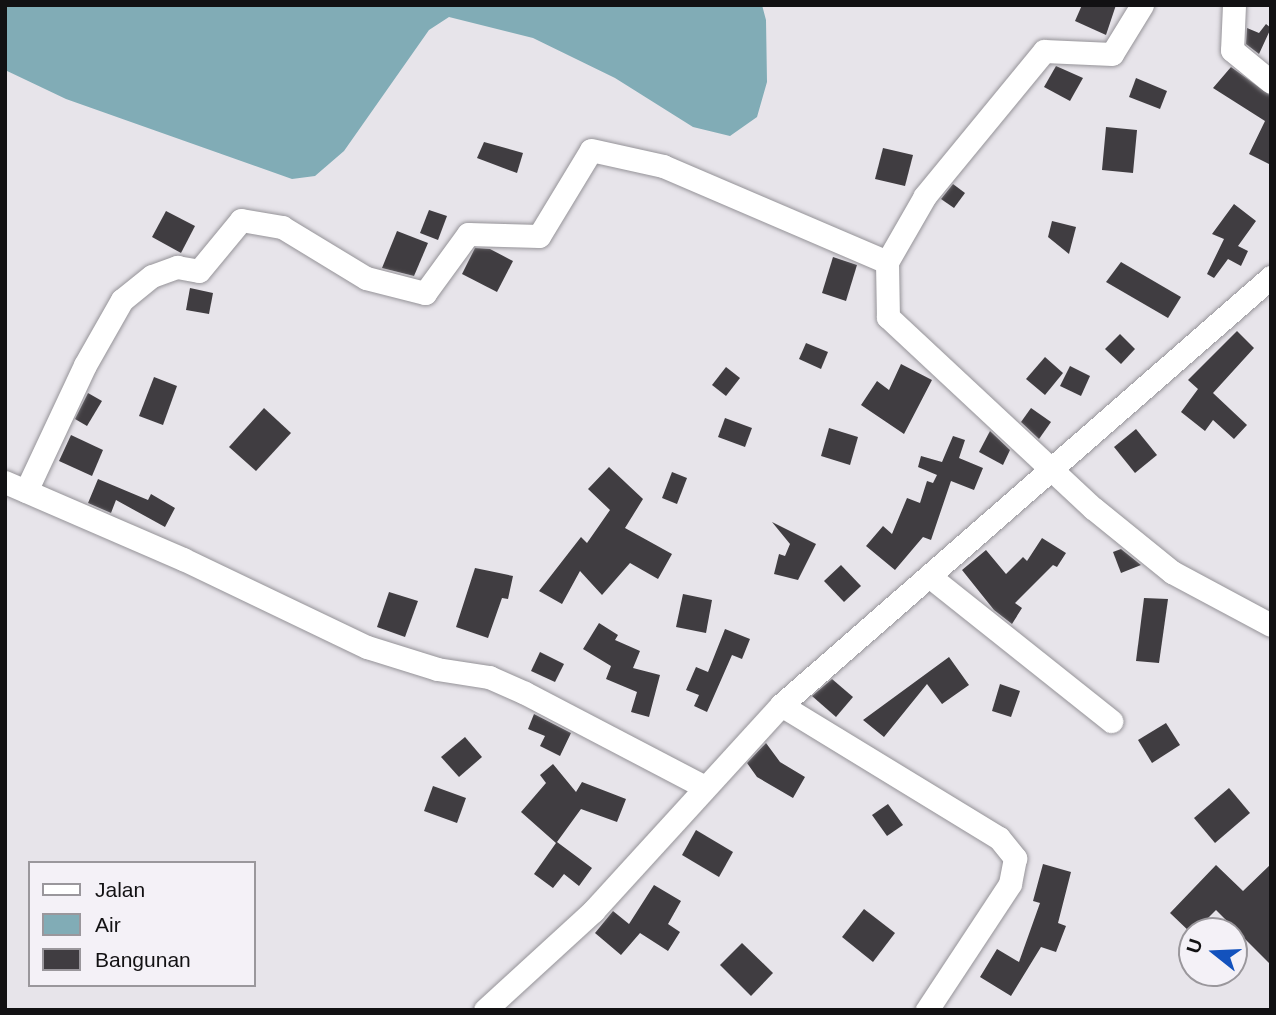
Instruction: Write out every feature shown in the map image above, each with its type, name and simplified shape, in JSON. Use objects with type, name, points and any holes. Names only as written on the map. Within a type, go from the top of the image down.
[{"type":"street","points":[[1142,5],[1112,54],[1044,51],[925,196],[887,262],[888,317],[1052,470],[1172,572],[1271,625]]},
{"type":"street","points":[[1234,5],[1232,50],[1271,82]]},
{"type":"street","points":[[703,786],[501,682],[437,669],[368,647],[16,486],[122,300],[152,276],[177,267],[199,271],[241,219],[282,227],[366,278],[425,293],[468,234],[539,236],[591,150],[663,166],[887,262]]},
{"type":"street","points":[[485,1010],[593,911],[703,786],[781,705],[1271,277]]},
{"type":"street","points":[[929,576],[1111,721]]},
{"type":"street","points":[[781,705],[999,838],[1015,858],[1010,884],[927,1010]]},
{"type":"water","points":[[5,5],[762,5],[766,20],[767,82],[757,117],[730,136],[693,127],[615,78],[533,38],[449,17],[429,30],[344,151],[315,176],[292,179],[66,99],[5,70]]},
{"type":"building","points":[[1082,5],[1116,5],[1106,35],[1075,21]]},
{"type":"building","points":[[1266,24],[1271,28],[1259,54],[1246,44],[1247,28],[1259,33]]},
{"type":"building","points":[[1056,66],[1083,78],[1070,101],[1044,87]]},
{"type":"building","points":[[1231,67],[1271,96],[1271,165],[1249,154],[1265,121],[1213,88]]},
{"type":"building","points":[[1136,78],[1167,91],[1160,109],[1129,97]]},
{"type":"building","points":[[1106,127],[1137,130],[1133,173],[1102,170]]},
{"type":"building","points":[[484,142],[523,153],[517,173],[477,158]]},
{"type":"building","points":[[883,148],[913,155],[905,186],[875,179]]},
{"type":"building","points":[[953,184],[965,193],[954,208],[941,199]]},
{"type":"building","points":[[1234,204],[1256,221],[1238,246],[1248,251],[1241,266],[1228,259],[1214,278],[1207,274],[1224,239],[1212,234]]},
{"type":"building","points":[[429,210],[447,216],[438,240],[420,233]]},
{"type":"building","points":[[166,211],[195,226],[181,253],[152,237]]},
{"type":"building","points":[[1052,221],[1076,227],[1069,254],[1048,237]]},
{"type":"building","points":[[397,231],[428,243],[414,276],[382,268]]},
{"type":"building","points":[[475,248],[490,249],[513,261],[497,292],[462,274]]},
{"type":"building","points":[[833,257],[857,265],[846,301],[822,293]]},
{"type":"building","points":[[1121,262],[1181,297],[1168,318],[1106,282]]},
{"type":"building","points":[[190,288],[213,293],[209,314],[186,310]]},
{"type":"building","points":[[1237,331],[1254,348],[1213,393],[1247,425],[1234,439],[1213,420],[1205,431],[1181,412],[1198,389],[1188,380]]},
{"type":"building","points":[[1120,334],[1135,349],[1121,364],[1105,349]]},
{"type":"building","points":[[806,343],[828,352],[821,369],[799,359]]},
{"type":"building","points":[[1045,357],[1063,373],[1045,395],[1026,379]]},
{"type":"building","points":[[901,364],[932,380],[904,434],[861,405],[877,381],[889,390]]},
{"type":"building","points":[[1070,366],[1090,376],[1081,396],[1060,386]]},
{"type":"building","points":[[726,367],[740,378],[726,396],[712,385]]},
{"type":"building","points":[[154,377],[177,386],[163,425],[139,416]]},
{"type":"building","points":[[88,393],[102,401],[87,426],[75,419]]},
{"type":"building","points":[[264,408],[291,433],[256,471],[229,447]]},
{"type":"building","points":[[1031,408],[1051,422],[1039,439],[1021,422]]},
{"type":"building","points":[[725,418],[752,428],[745,447],[718,437]]},
{"type":"building","points":[[829,428],[858,437],[850,465],[821,456]]},
{"type":"building","points":[[1136,429],[1157,455],[1135,473],[1114,447]]},
{"type":"building","points":[[990,431],[1010,450],[1003,465],[979,452]]},
{"type":"building","points":[[71,435],[103,450],[92,476],[59,461]]},
{"type":"building","points":[[953,436],[965,440],[959,458],[983,468],[974,490],[951,481],[931,540],[923,537],[895,570],[866,546],[883,526],[892,534],[907,498],[920,503],[927,481],[933,483],[937,475],[918,467],[921,456],[942,462]]},
{"type":"building","points":[[609,467],[643,499],[625,528],[672,554],[658,579],[630,563],[602,595],[580,571],[562,604],[539,591],[581,537],[587,543],[610,510],[588,489]]},
{"type":"building","points":[[672,472],[687,478],[677,504],[662,498]]},
{"type":"building","points":[[98,479],[148,500],[151,494],[175,508],[165,527],[116,500],[111,513],[88,503]]},
{"type":"building","points":[[772,522],[816,544],[798,580],[774,574],[779,554],[785,556],[790,544]]},
{"type":"building","points":[[1042,538],[1066,553],[1057,567],[1053,565],[1015,603],[1022,608],[1012,624],[994,610],[962,570],[986,550],[1006,574],[1023,557],[1027,561]]},
{"type":"building","points":[[1121,549],[1141,565],[1121,573],[1113,552]]},
{"type":"building","points":[[841,565],[861,586],[844,602],[824,581]]},
{"type":"building","points":[[475,568],[513,576],[508,599],[502,598],[488,638],[456,627]]},
{"type":"building","points":[[389,592],[418,601],[405,637],[377,627]]},
{"type":"building","points":[[683,594],[712,600],[706,633],[676,627]]},
{"type":"building","points":[[1144,598],[1168,599],[1159,663],[1136,661]]},
{"type":"building","points":[[599,623],[618,635],[615,640],[640,651],[633,668],[660,675],[649,717],[631,712],[637,692],[606,679],[611,666],[583,649]]},
{"type":"building","points":[[725,629],[750,639],[742,659],[732,655],[707,712],[694,706],[699,695],[686,690],[696,667],[708,672]]},
{"type":"building","points":[[540,652],[564,664],[555,682],[531,671]]},
{"type":"building","points":[[949,657],[969,685],[942,704],[927,684],[884,737],[863,720]]},
{"type":"building","points":[[832,679],[853,697],[836,717],[812,696]]},
{"type":"building","points":[[1000,684],[1020,691],[1011,717],[992,711]]},
{"type":"building","points":[[534,714],[571,733],[560,756],[540,746],[545,736],[528,729]]},
{"type":"building","points":[[1166,723],[1180,745],[1152,763],[1138,740]]},
{"type":"building","points":[[465,737],[482,757],[459,777],[441,757]]},
{"type":"building","points":[[766,743],[780,762],[805,777],[793,798],[757,777],[747,763]]},
{"type":"building","points":[[553,764],[576,792],[582,782],[626,799],[617,822],[581,809],[557,842],[592,868],[579,886],[564,874],[553,888],[534,874],[556,843],[521,812],[546,783],[540,775]]},
{"type":"building","points":[[433,786],[466,798],[457,823],[424,811]]},
{"type":"building","points":[[1229,788],[1250,813],[1215,843],[1194,818]]},
{"type":"building","points":[[888,804],[903,825],[887,836],[872,815]]},
{"type":"building","points":[[696,830],[733,852],[719,877],[682,855]]},
{"type":"building","points":[[1043,864],[1071,872],[1058,923],[1066,926],[1056,952],[1041,947],[1011,996],[980,977],[997,949],[1019,962],[1040,903],[1033,901]]},
{"type":"building","points":[[1271,864],[1271,965],[1248,942],[1248,917],[1223,917],[1216,910],[1209,917],[1178,917],[1178,921],[1170,913],[1216,865],[1243,891]]},
{"type":"building","points":[[654,885],[681,901],[668,924],[680,932],[668,951],[640,933],[621,955],[595,933],[613,911],[629,924]]},
{"type":"building","points":[[864,909],[895,933],[873,962],[842,937]]},
{"type":"building","points":[[742,943],[773,973],[751,996],[720,965]]}]
